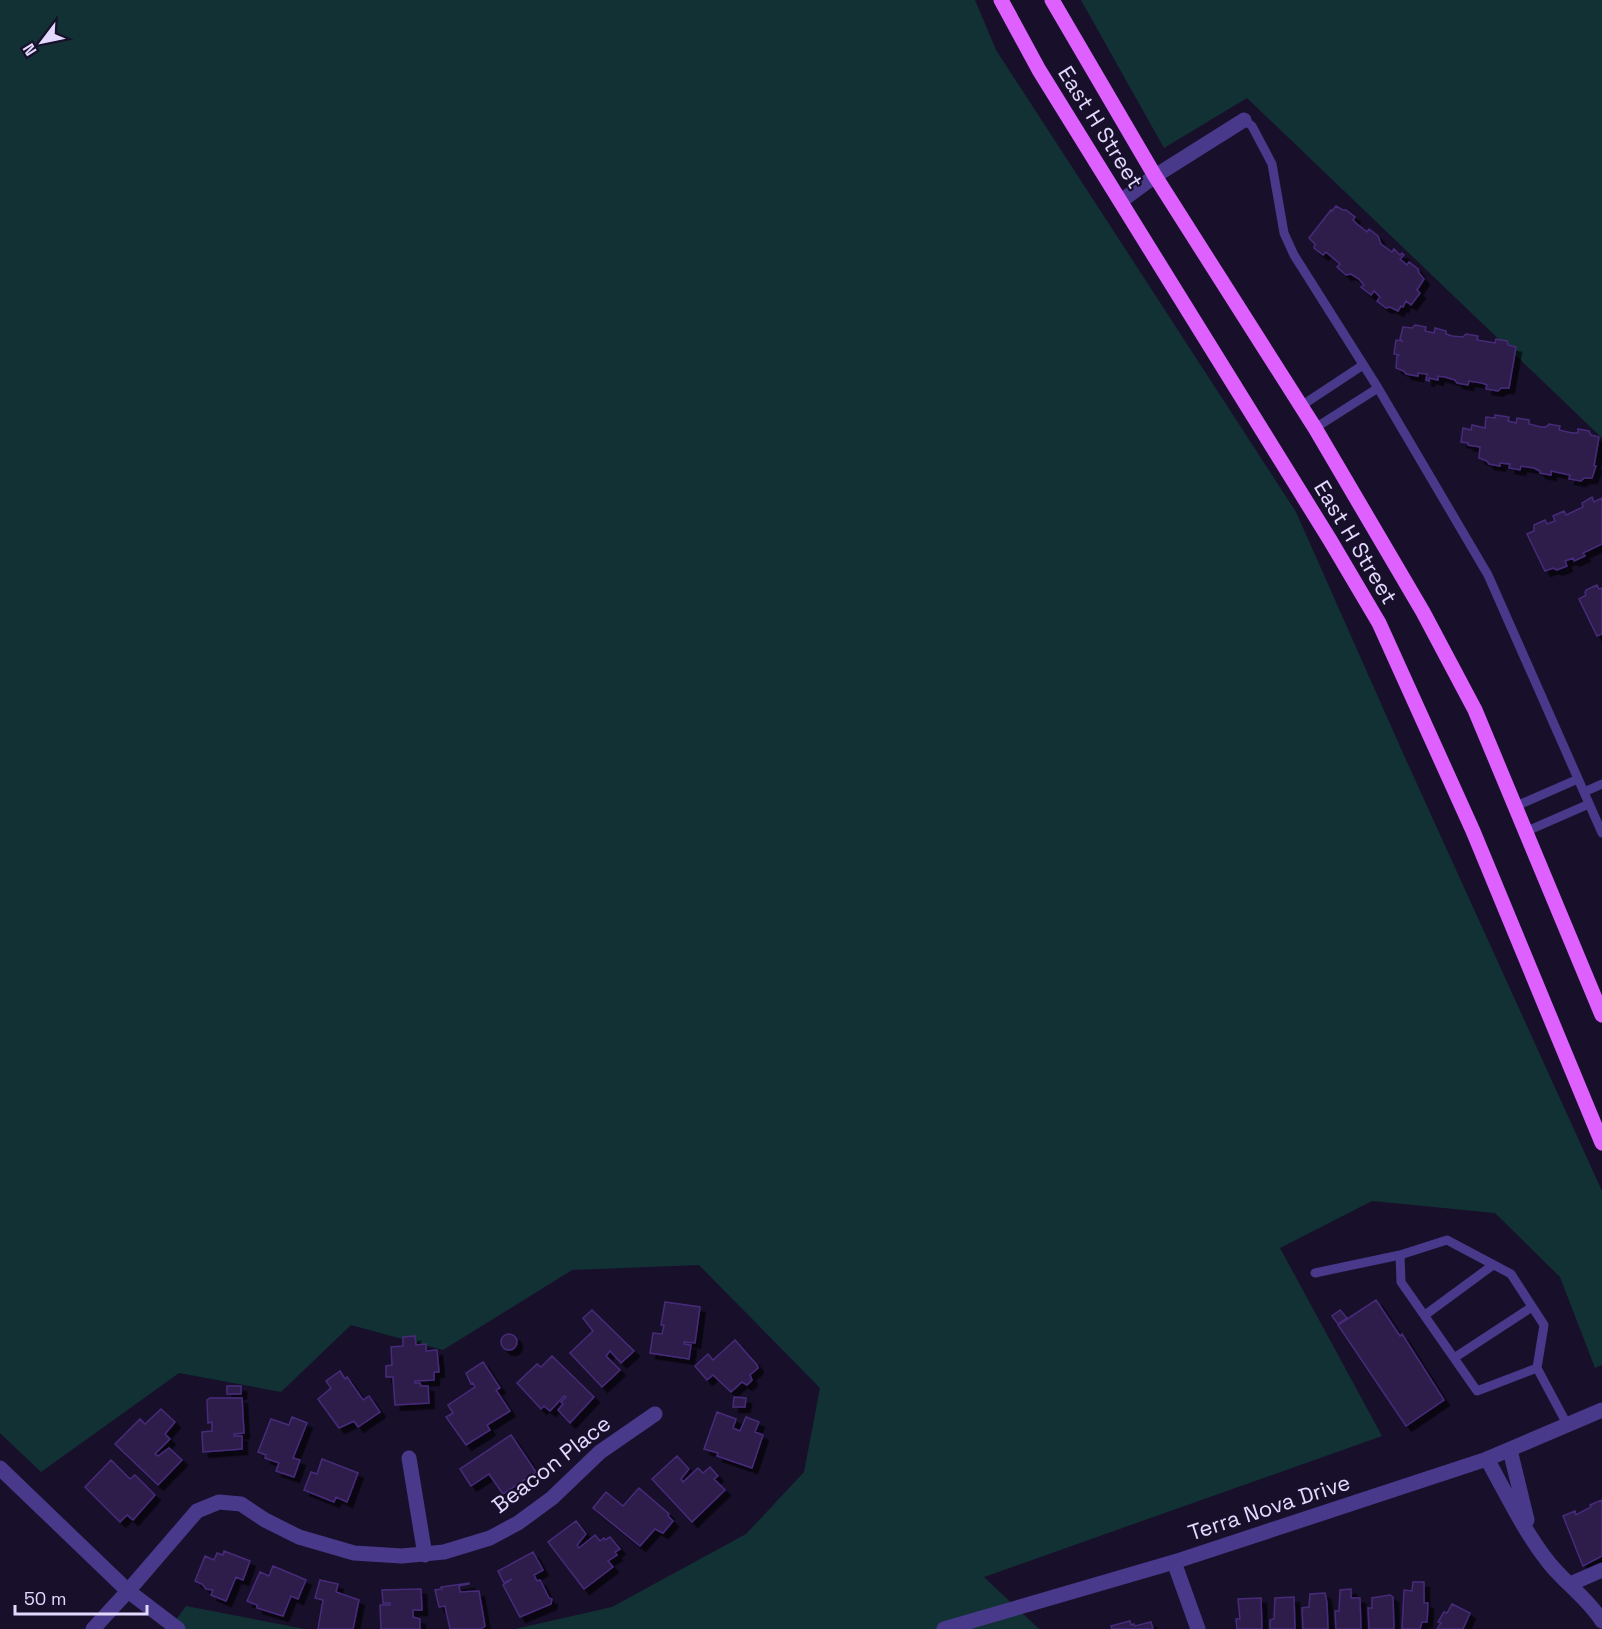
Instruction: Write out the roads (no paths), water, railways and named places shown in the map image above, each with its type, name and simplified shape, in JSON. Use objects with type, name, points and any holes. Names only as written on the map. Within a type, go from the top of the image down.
[{"type":"main road","name":"East H Street","points":[[1001,0],[1040,70],[1379,623],[1473,831],[1602,1143]]},
{"type":"main road","name":"East H Street","points":[[1052,0],[1155,176],[1315,428],[1424,612],[1470,700],[1602,1015]]},
{"type":"street","points":[[1121,201],[1155,176],[1244,120]]},
{"type":"street","name":"Terra Nova Drive","points":[[944,1629],[1174,1562],[1487,1460],[1602,1410]]},
{"type":"street","name":"Beacon Place","points":[[93,1629],[197,1511],[219,1502],[241,1504],[299,1538],[337,1550],[378,1556],[425,1555],[490,1538],[518,1523],[552,1498],[600,1452],[655,1414]]},
{"type":"street","points":[[1510,1450],[1533,1540]]},
{"type":"street","points":[[409,1458],[425,1555]]},
{"type":"street","points":[[1487,1460],[1548,1562],[1602,1621]]},
{"type":"street","points":[[0,1468],[128,1591],[178,1629]]},
{"type":"street","points":[[1174,1562],[1198,1629]]},
{"type":"street","points":[[1570,1584],[1602,1570]]},
{"type":"lane","points":[[1244,120],[1252,126],[1272,164],[1284,233],[1294,255],[1378,388],[1488,575],[1602,833]]},
{"type":"lane","points":[[1301,406],[1363,365]]},
{"type":"lane","points":[[1315,428],[1378,388]]},
{"type":"lane","points":[[1514,807],[1578,779]]},
{"type":"lane","points":[[1584,792],[1602,784]]},
{"type":"lane","points":[[1525,832],[1589,804]]},
{"type":"lane","points":[[1315,1273],[1400,1255],[1447,1240],[1511,1274],[1544,1324],[1537,1368],[1568,1426]]},
{"type":"lane","points":[[1400,1255],[1401,1282],[1477,1391],[1537,1368]]},
{"type":"lane","points":[[1425,1315],[1493,1265]]},
{"type":"lane","points":[[1454,1358],[1532,1307]]}]
